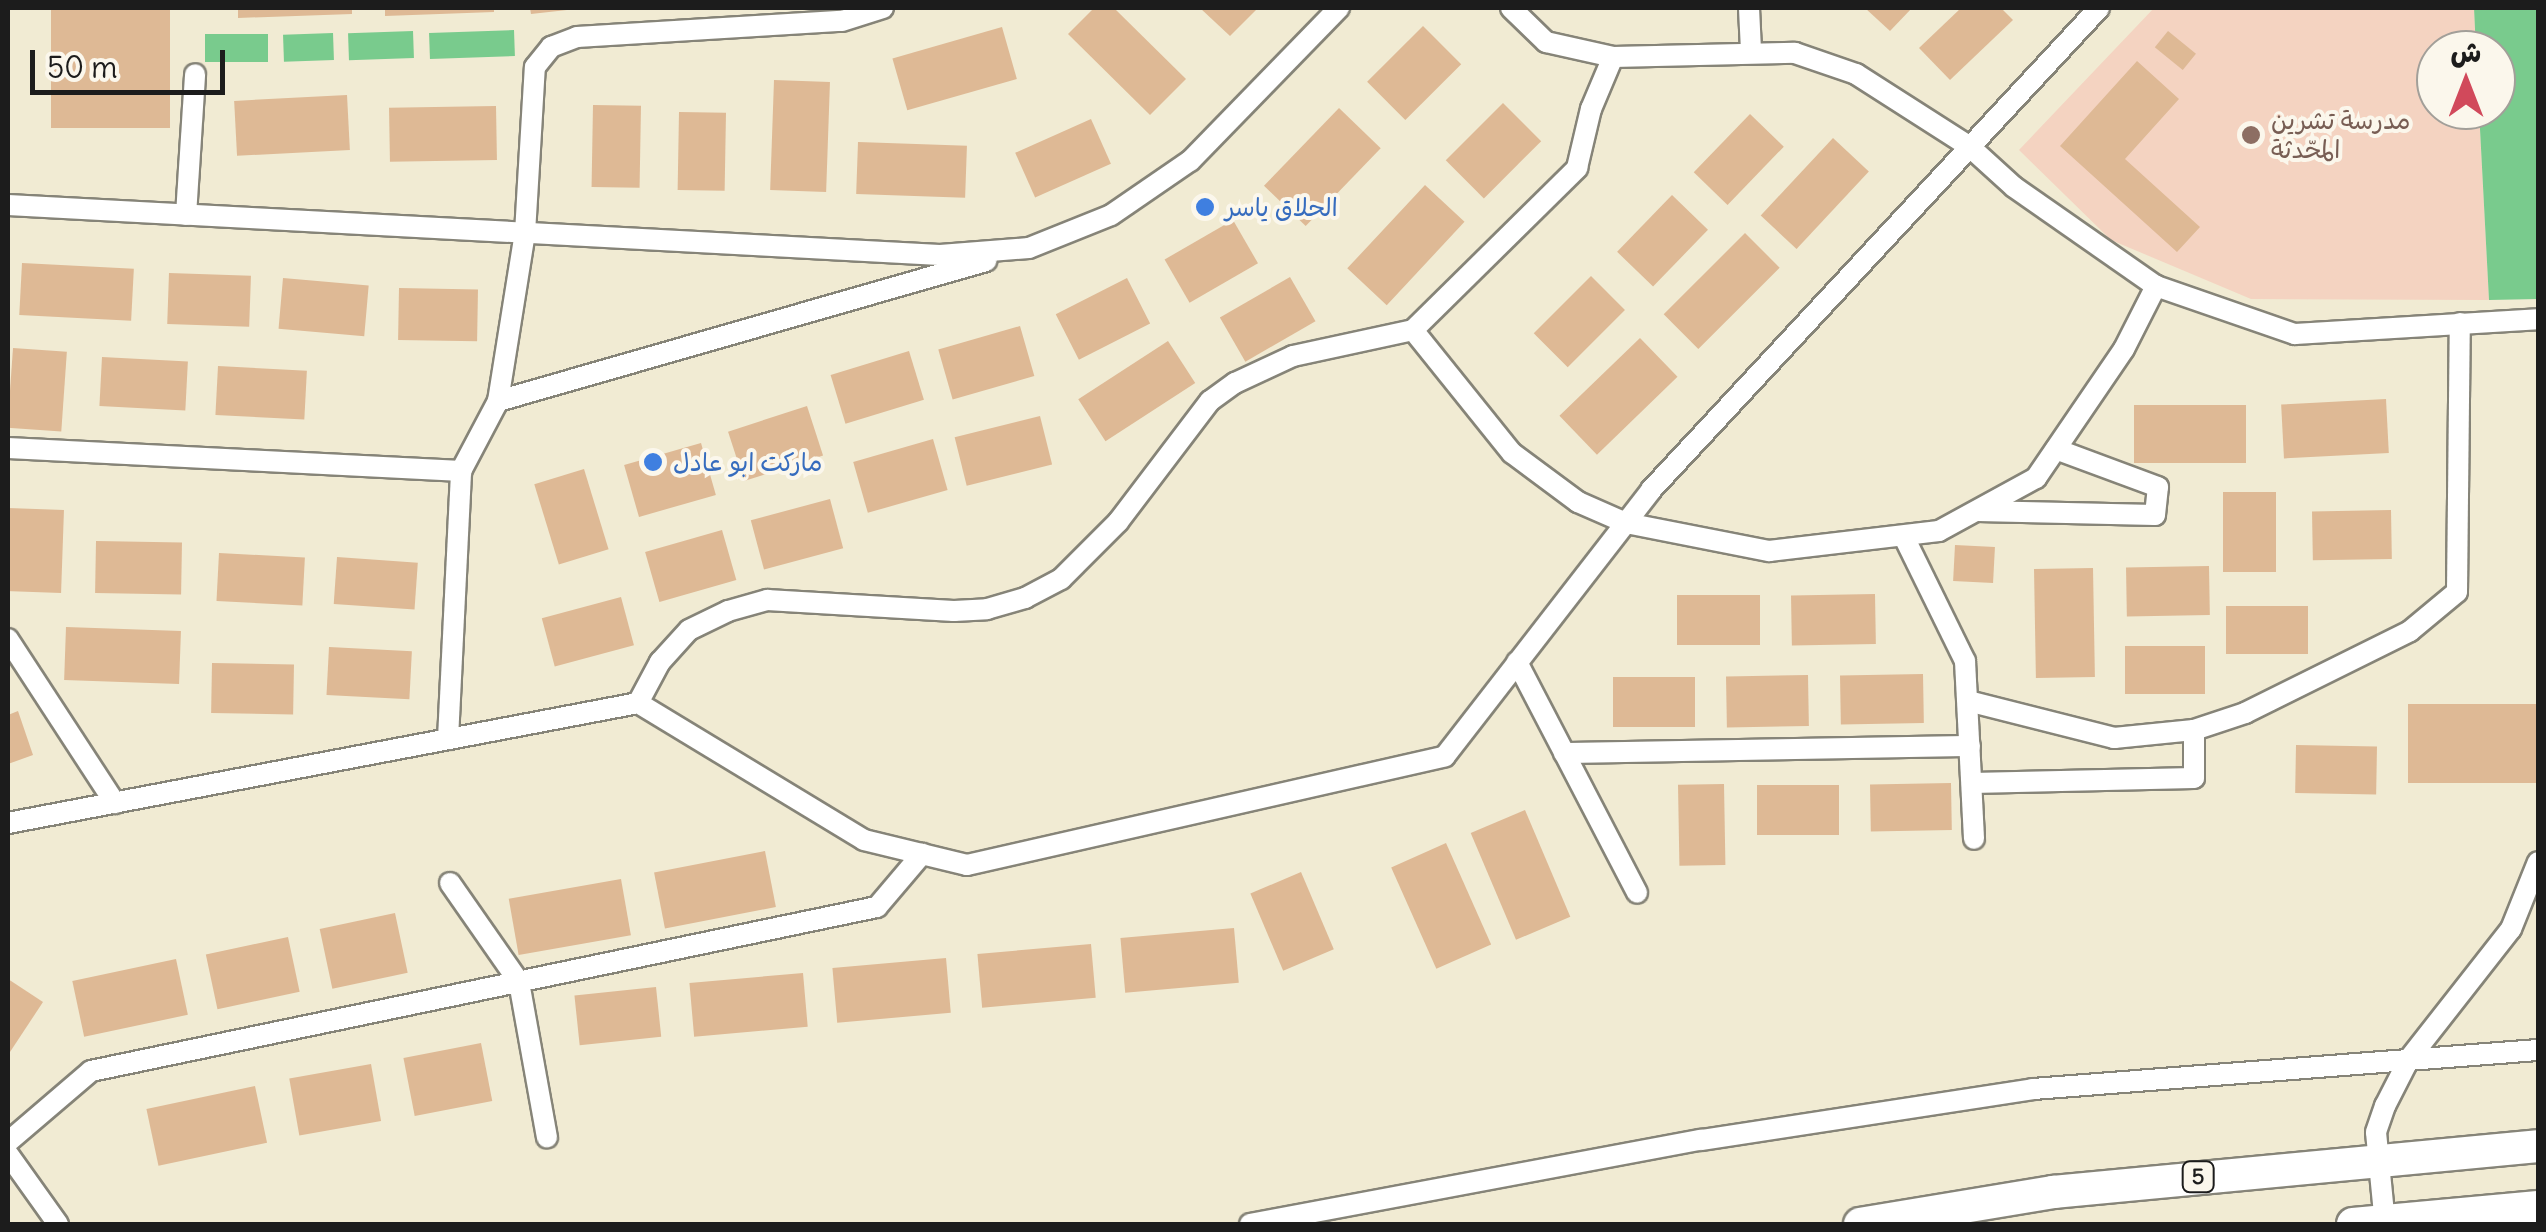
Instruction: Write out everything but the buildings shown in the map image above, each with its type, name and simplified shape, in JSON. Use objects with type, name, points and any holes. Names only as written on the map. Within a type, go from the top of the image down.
[{"type":"highway","name":"5","points":[[1860,1224],[2053,1192],[2538,1146]]},
{"type":"highway","points":[[2374,1223],[2538,1207]]},
{"type":"street","points":[[448,739],[461,471],[498,401],[525,233],[535,68],[551,46],[578,36],[842,21],[883,8]]},
{"type":"street","points":[[498,401],[1028,248],[1111,215],[1190,161],[1339,8]]},
{"type":"street","points":[[1510,8],[1546,42],[1613,57],[1795,53],[1856,74],[1970,147],[2014,187],[2156,286],[2295,334],[2538,320]]},
{"type":"street","points":[[1749,8],[1751,51]]},
{"type":"street","points":[[8,823],[638,703],[864,840],[968,866],[1445,756],[1651,490],[2100,8]]},
{"type":"street","points":[[638,703],[660,662],[689,630],[728,611],[767,600],[954,611],[987,609],[1026,598],[1061,579],[1118,522],[1210,401],[1235,383],[1294,356],[1413,330],[1577,168],[1591,108],[1613,57]]},
{"type":"street","points":[[186,215],[195,74]]},
{"type":"street","points":[[8,205],[940,255],[1028,248]]},
{"type":"street","points":[[1413,330],[1512,454],[1578,502],[1626,523],[1768,552],[1939,532],[2036,478],[2124,349],[2156,286]]},
{"type":"street","points":[[1968,701],[2114,738],[2194,730],[2245,713],[2410,631],[2457,592],[2460,323]]},
{"type":"street","points":[[8,448],[461,471]]},
{"type":"street","points":[[1976,511],[2155,514],[2158,487],[2056,449]]},
{"type":"street","points":[[1904,537],[1965,661],[1974,839]]},
{"type":"street","points":[[8,639],[114,802]]},
{"type":"street","points":[[1518,662],[1637,893]]},
{"type":"street","points":[[1972,783],[2194,778],[2194,730]]},
{"type":"street","points":[[1564,753],[1970,746]]},
{"type":"street","points":[[8,1142],[91,1071],[877,907],[922,854]]},
{"type":"street","points":[[2374,1223],[2376,1132],[2409,1059],[2511,929],[2538,862]]},
{"type":"street","points":[[450,883],[519,982],[548,1137]]},
{"type":"street","points":[[1250,1224],[1701,1140],[2033,1089],[2538,1050]]},
{"type":"street","points":[[8,1154],[58,1224]]},
{"type":"shaded area","points":[[2154,8],[2474,8],[2475,30],[2416,30],[2416,130],[2480,130],[2489,300],[2251,299],[2111,240],[2019,150]]},
{"type":"green space","points":[[2474,8],[2538,8],[2538,299],[2489,300],[2480,130],[2516,130],[2516,30],[2475,30]]},
{"type":"green space","points":[[514,30],[515,56],[430,59],[429,33]]},
{"type":"green space","points":[[413,31],[414,58],[349,60],[348,33]]},
{"type":"green space","points":[[333,33],[334,60],[284,62],[283,35]]},
{"type":"green space","points":[[205,34],[268,34],[268,62],[205,62]]},
{"type":"place","name":"مدرسة تشرين المحّدثة","points":[[2251,135]]},
{"type":"place","name":"الحلاق ياسر","points":[[1205,207]]},
{"type":"place","name":"ماركت ابو عادل","points":[[653,462]]}]
